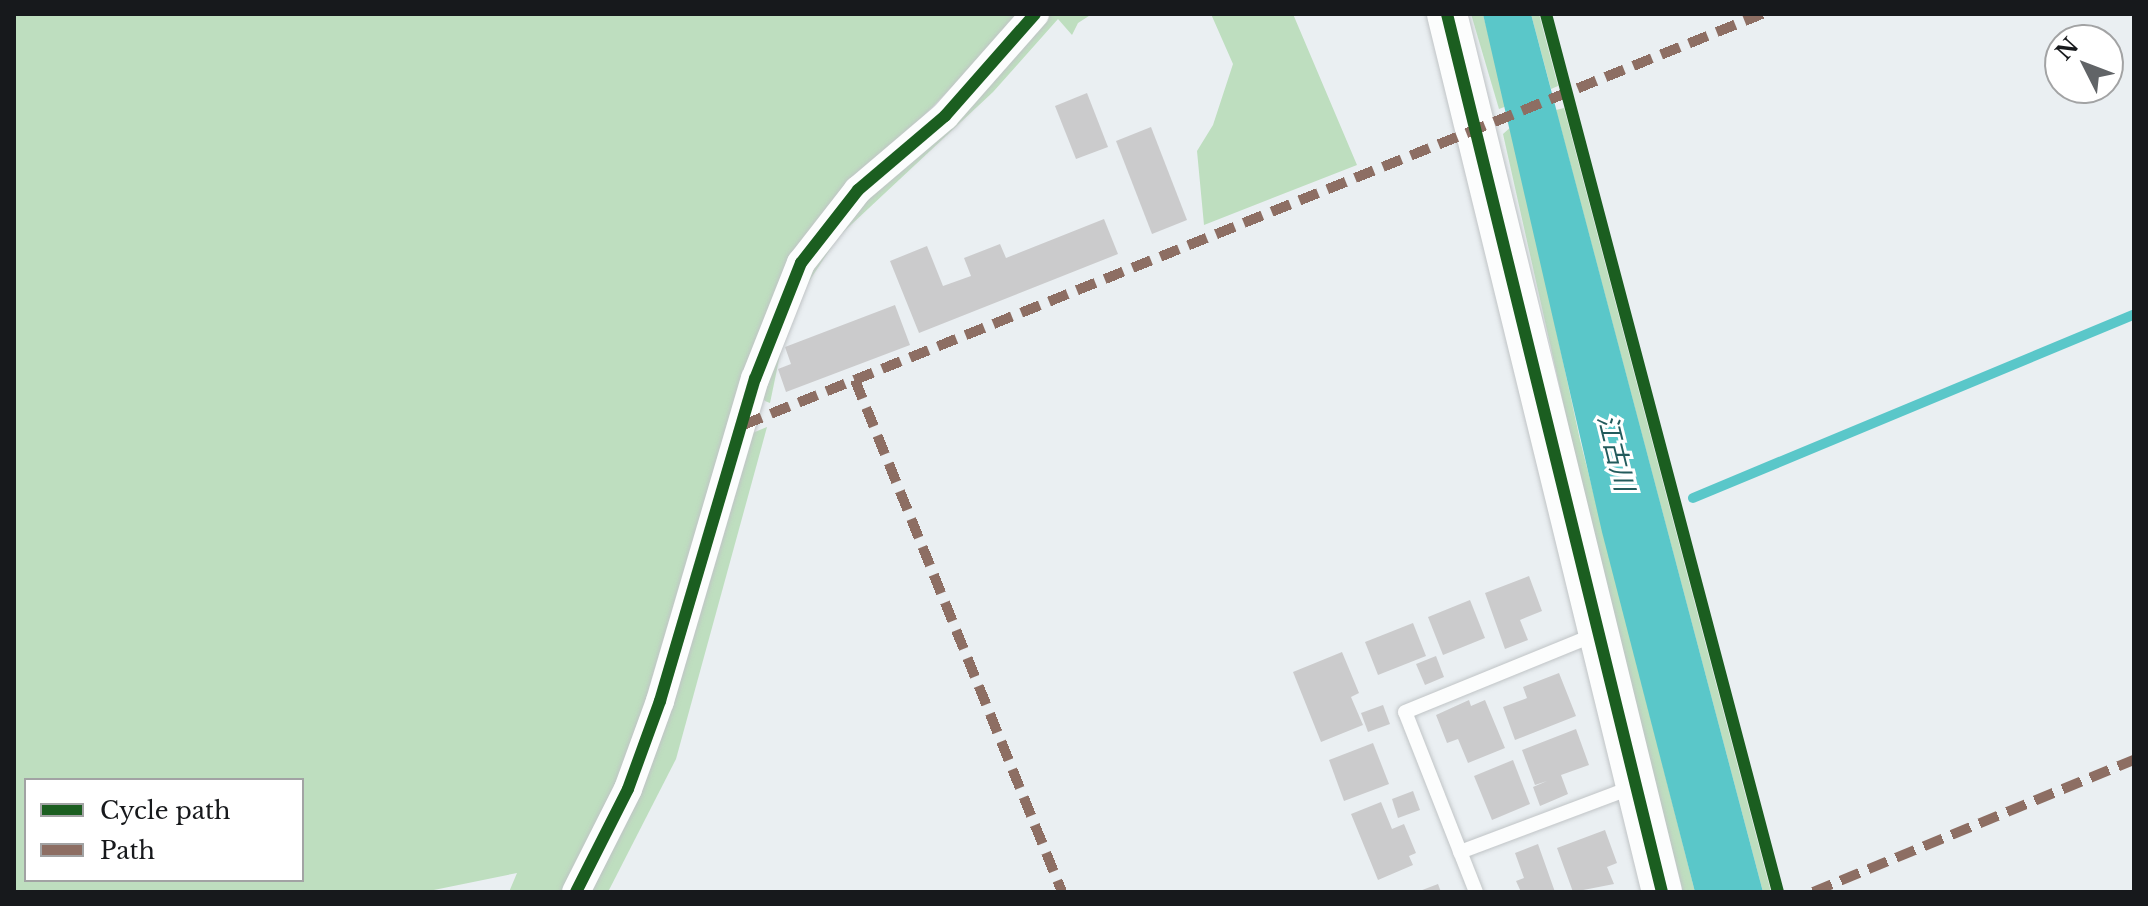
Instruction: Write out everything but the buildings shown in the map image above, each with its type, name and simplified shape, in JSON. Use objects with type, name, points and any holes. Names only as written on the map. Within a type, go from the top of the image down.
[{"type":"street","points":[[576,892],[628,789],[660,701],[755,379],[801,263],[858,190],[945,116],[1035,14]]},
{"type":"street","points":[[1447,14],[1662,892]]},
{"type":"lane","points":[[1476,892],[1405,712],[1597,634]]},
{"type":"lane","points":[[1460,852],[1637,786]]},
{"type":"green space","points":[[14,14],[1024,14],[819,222],[615,786],[562,892],[509,892],[517,873],[424,892],[14,892]]},
{"type":"green space","points":[[1047,14],[1092,14],[1078,23],[1072,35],[1058,19],[993,92],[838,237],[804,289],[782,345],[770,403],[765,401],[760,394],[781,327],[831,232]]},
{"type":"green space","points":[[1211,14],[1293,14],[1357,165],[1204,225],[1197,151],[1213,125],[1233,64]]},
{"type":"green space","points":[[1471,14],[1483,14],[1507,106],[1499,109]]},
{"type":"green space","points":[[1531,14],[1539,14],[1558,86],[1551,89]]},
{"type":"green space","points":[[1564,108],[1771,892],[1763,892],[1556,110]]},
{"type":"green space","points":[[1512,126],[1580,440],[1695,892],[1683,892],[1593,536],[1503,134]]},
{"type":"green space","points":[[767,427],[676,759],[608,892],[590,892],[750,434]]},
{"type":"water","name":"江古川","points":[[1483,14],[1531,14],[1763,892],[1695,892],[1602,532]]},
{"type":"waterway","points":[[1693,498],[2134,314]]},
{"type":"marked path","points":[[743,425],[1762,14]]},
{"type":"marked path","points":[[855,380],[1062,892]]},
{"type":"marked path","points":[[1813,892],[2134,760]]},
{"type":"cycle path","points":[[576,892],[628,789],[660,701],[755,379],[801,263],[858,190],[945,116],[1035,14]]},
{"type":"cycle path","points":[[1447,14],[1662,892]]},
{"type":"cycle path","points":[[1546,14],[1778,892]]}]
